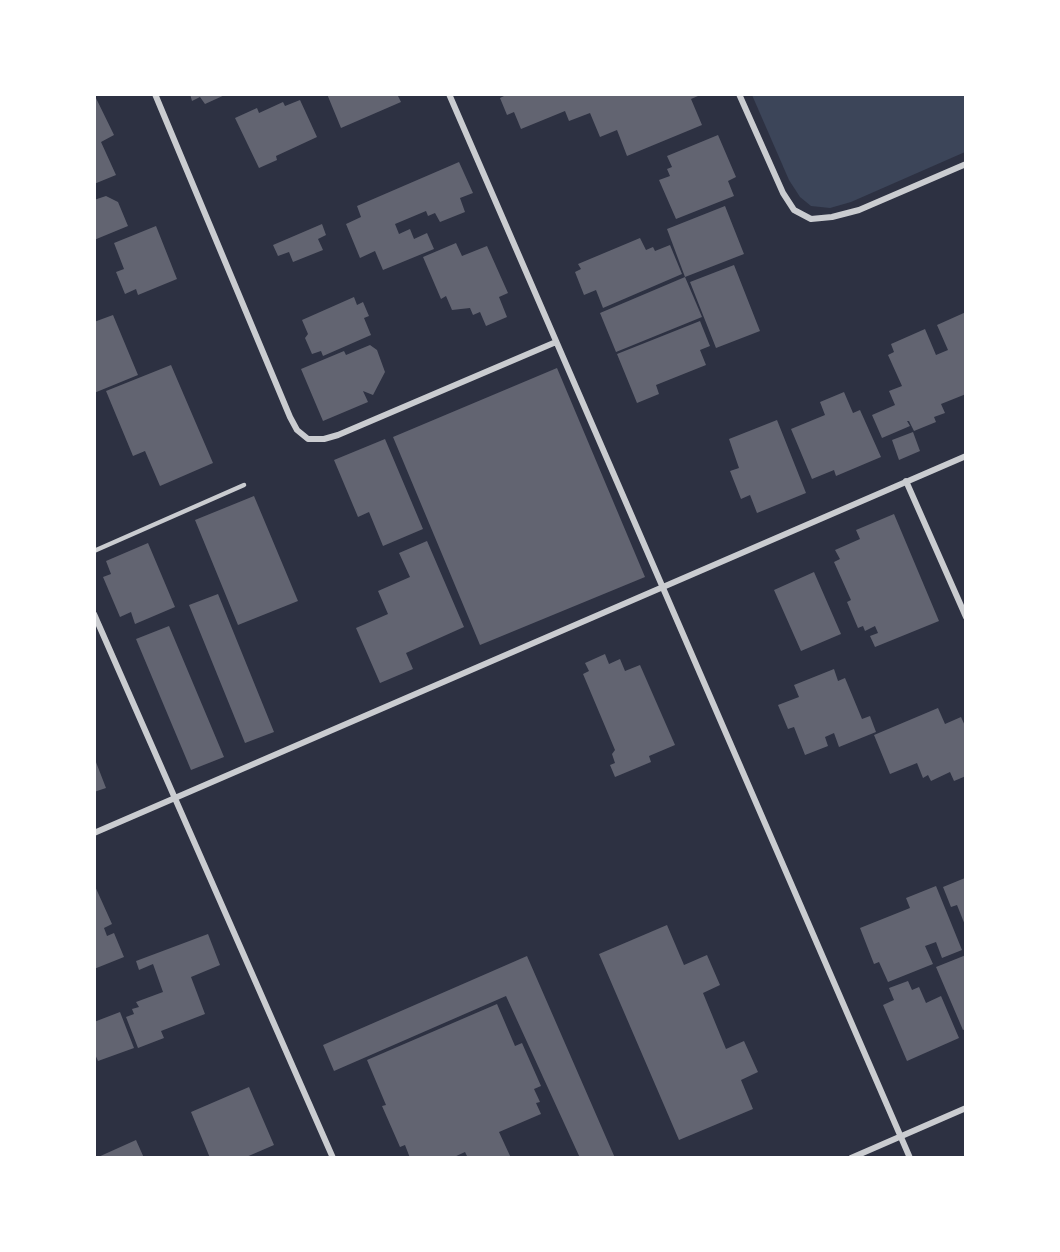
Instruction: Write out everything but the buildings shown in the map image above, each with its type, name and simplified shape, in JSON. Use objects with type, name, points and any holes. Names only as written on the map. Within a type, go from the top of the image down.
[{"type":"street","points":[[155,94],[290,417],[297,430],[308,439],[324,439],[338,435],[556,342]]},
{"type":"street","points":[[449,94],[910,1158]]},
{"type":"street","points":[[739,94],[783,193],[794,210],[811,219],[832,217],[859,210],[966,164]]},
{"type":"street","points":[[94,833],[966,456]]},
{"type":"street","points":[[906,482],[966,617]]},
{"type":"street","points":[[94,614],[333,1158]]},
{"type":"street","points":[[851,1158],[966,1108]]},
{"type":"lane","points":[[94,551],[244,485]]},
{"type":"shaded area","points":[[752,95],[965,95],[965,152],[851,202],[830,208],[811,206],[800,197],[789,180]]}]
